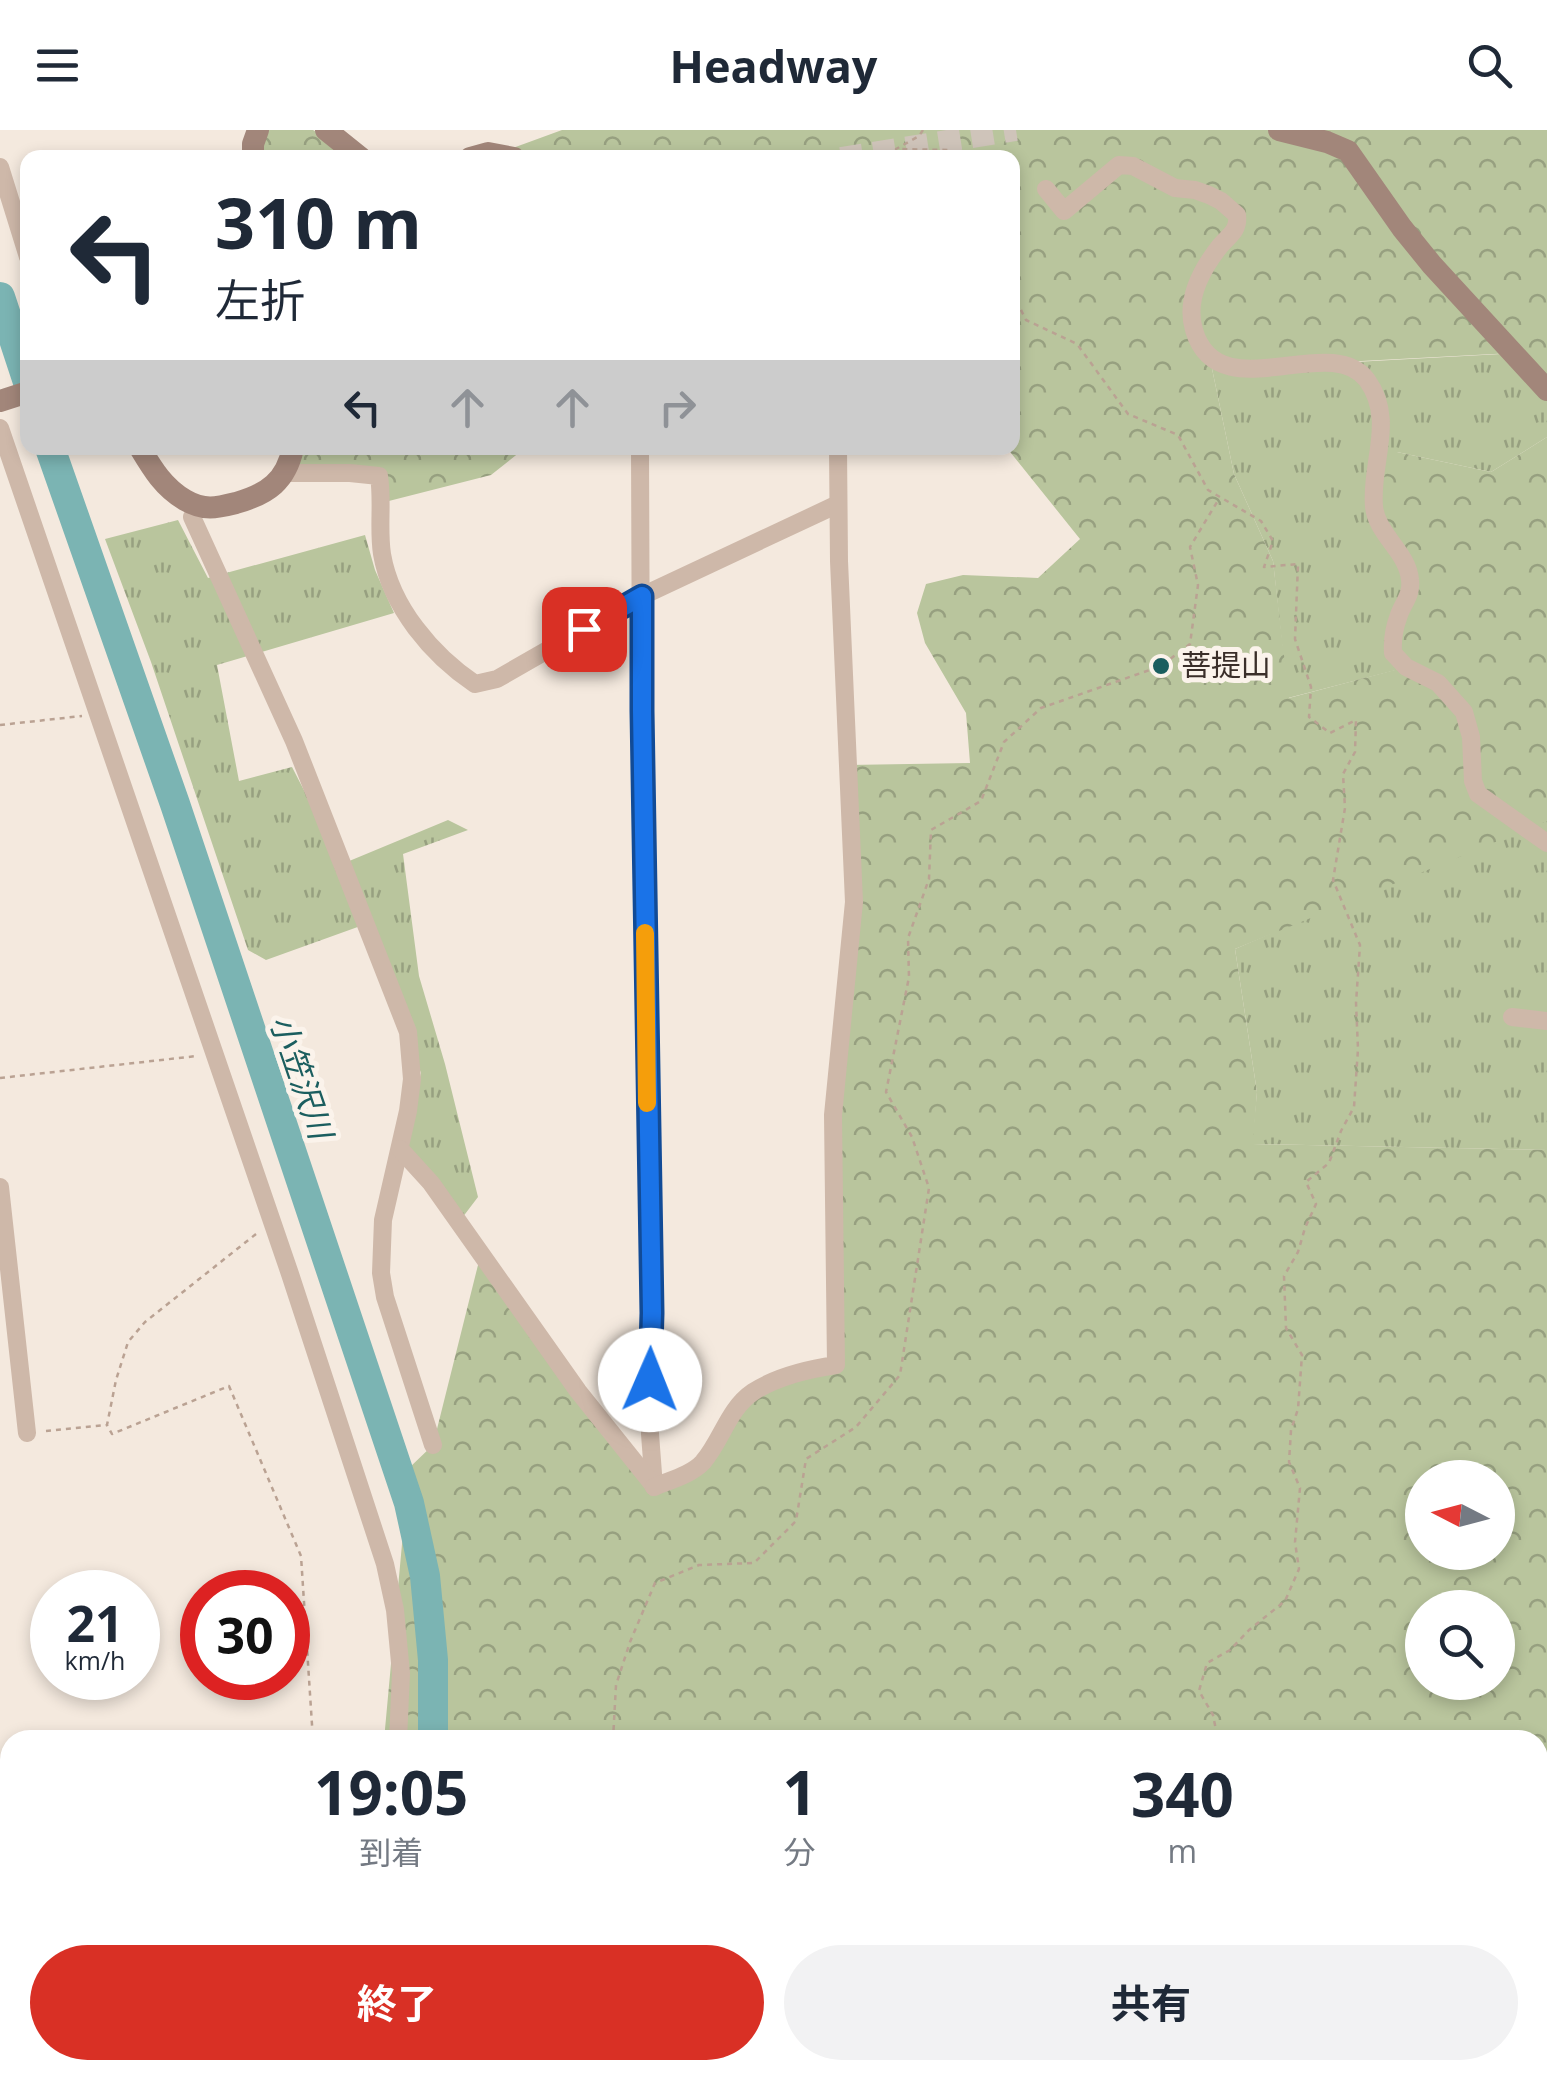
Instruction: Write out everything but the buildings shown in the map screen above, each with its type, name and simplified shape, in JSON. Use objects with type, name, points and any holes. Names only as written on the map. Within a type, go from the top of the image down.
[{"type":"street","points":[[326,130],[350,150]]},
{"type":"street","points":[[1280,130],[1348,151],[1422,253],[1547,390]]},
{"type":"street","points":[[1046,189],[1064,212],[1119,165],[1133,166],[1166,185],[1195,190],[1221,201],[1237,215],[1238,223],[1201,274],[1189,309],[1201,348],[1210,358],[1227,366],[1254,369],[1334,363],[1354,369],[1368,382],[1382,417],[1374,510],[1400,553],[1410,581],[1409,597],[1393,635],[1393,653],[1411,670],[1438,683],[1464,712],[1478,794],[1547,844]]},
{"type":"street","points":[[0,167],[20,231]]},
{"type":"street","points":[[0,428],[385,1564],[402,1673],[399,1730]]},
{"type":"street","points":[[144,455],[157,477],[185,500],[211,510],[269,491],[292,455]]},
{"type":"street","points":[[640,455],[652,1313],[650,1434],[654,1487]]},
{"type":"street","points":[[654,1487],[689,1473],[703,1462],[735,1409],[753,1392],[814,1368],[836,1366],[833,1115],[854,902],[838,455]]},
{"type":"street","points":[[282,473],[379,476],[382,556],[402,606],[428,644],[476,684],[497,679],[642,596],[838,504]]},
{"type":"street","points":[[192,517],[294,741],[408,1032],[412,1079],[383,1220],[381,1272],[384,1297],[432,1445]]},
{"type":"street","points":[[1512,1017],[1547,1021]]},
{"type":"street","points":[[400,1149],[430,1183],[578,1391],[654,1487]]},
{"type":"street","points":[[0,1188],[27,1433]]},
{"type":"path","points":[[923,130],[896,149],[950,150]]},
{"type":"path","points":[[1020,308],[1026,320],[1076,344],[1128,414],[1178,435],[1208,490],[1260,521],[1273,541],[1264,567],[1298,564],[1295,639],[1311,687],[1309,717],[1330,733],[1356,720],[1355,752],[1343,774],[1345,808],[1333,880],[1360,944],[1354,1107],[1329,1163],[1306,1182],[1316,1204],[1298,1252],[1284,1276],[1286,1328],[1302,1355],[1289,1462],[1300,1488],[1295,1542],[1299,1569],[1285,1601],[1230,1650],[1208,1663],[1199,1691],[1213,1715],[1216,1730]]},
{"type":"path","points":[[614,1730],[616,1685],[655,1583],[699,1565],[754,1564],[796,1521],[806,1458],[856,1427],[900,1375],[929,1188],[912,1136],[886,1092],[908,977],[908,938],[929,880],[930,830],[981,801],[1004,742],[1041,708],[1161,666],[1190,644],[1198,585],[1190,547],[1217,502]]},
{"type":"path","points":[[0,725],[98,715]]},
{"type":"path","points":[[0,1078],[214,1054]]},
{"type":"path","points":[[272,1222],[146,1322],[128,1342],[107,1425],[112,1434],[229,1386],[301,1556],[312,1730]]},
{"type":"path","points":[[27,1433],[107,1425]]},
{"type":"green space","points":[[264,130],[313,130],[346,150],[258,150]]},
{"type":"green space","points":[[562,130],[1547,130],[1547,389],[1513,353],[1305,364],[1210,359],[1234,474],[1273,561],[1289,698],[1406,667],[1393,635],[1411,581],[1374,496],[1397,452],[1491,472],[1547,437],[1547,821],[1235,949],[1257,1092],[1253,1144],[1547,1150],[1547,1730],[385,1730],[409,1468],[433,1445],[479,1261],[654,1486],[700,1464],[753,1392],[835,1365],[833,1115],[854,902],[848,765],[970,763],[966,713],[925,643],[917,613],[926,584],[963,575],[1038,578],[1080,539],[1013,455],[1020,455],[1020,150],[507,150]]},
{"type":"green space","points":[[1501,354],[1547,375],[1547,437],[1491,472],[1397,452],[1409,574],[1400,669],[1288,698],[1273,561],[1234,474],[1210,359],[1318,364]]},
{"type":"green space","points":[[293,455],[516,455],[491,475],[381,503],[379,476],[289,473]]},
{"type":"green space","points":[[178,520],[208,578],[365,535],[394,613],[217,665],[239,781],[292,767],[342,864],[448,820],[468,830],[403,854],[419,976],[478,1197],[459,1222],[404,1154],[421,1073],[366,924],[266,960],[248,950],[151,662],[105,539]]},
{"type":"green space","points":[[1547,814],[1547,1150],[1252,1144],[1257,1092],[1235,949]]},
{"type":"waterway","name":"小笠沢川","points":[[0,297],[20,358]]},
{"type":"waterway","name":"小笠沢川","points":[[52,455],[175,804],[409,1503],[425,1576],[433,1660],[433,1730]]},
{"type":"tunnel","points":[[891,150],[1016,130]]},
{"type":"slow traffic","points":[[645,933],[647,1103]]},
{"type":"place","name":"菩提山","points":[[1161,666]]},
{"type":"route","points":[[584,629],[642,596],[650,1380]]}]
